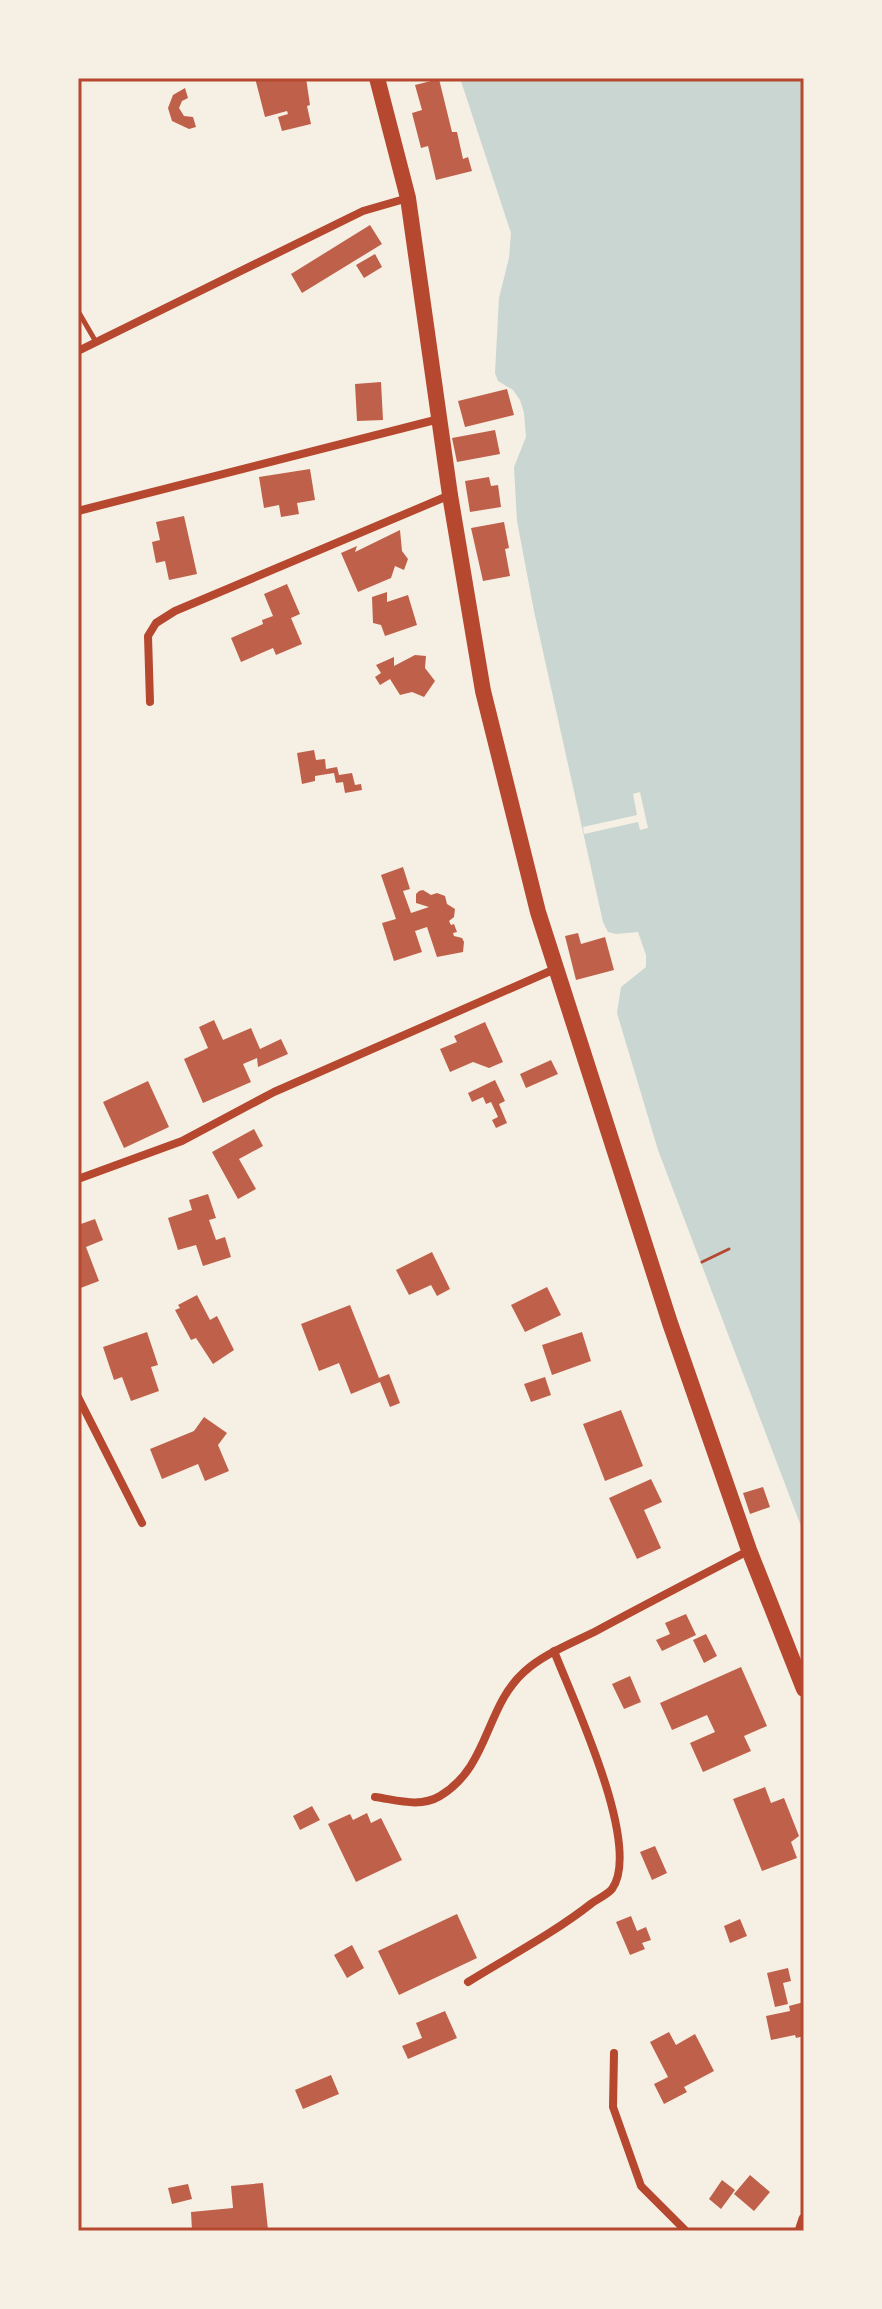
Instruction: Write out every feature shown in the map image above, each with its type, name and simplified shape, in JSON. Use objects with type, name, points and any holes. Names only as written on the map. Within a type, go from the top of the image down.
[{"type":"highway","points":[[377,78],[408,198],[450,495],[483,691],[538,912],[670,1323],[749,1550],[804,1689]]},
{"type":"street","points":[[78,351],[363,211],[408,198]]},
{"type":"street","points":[[78,511],[440,419]]},
{"type":"street","points":[[150,702],[148,636],[156,623],[175,611],[450,495]]},
{"type":"street","points":[[78,1179],[182,1141],[274,1092],[555,969]]},
{"type":"street","points":[[78,1397],[142,1523]]},
{"type":"street","points":[[375,1797],[418,1803],[438,1797],[459,1782],[482,1749],[501,1702],[523,1672],[554,1651],[749,1550]]},
{"type":"street","points":[[468,1982],[575,1916],[612,1889],[620,1868],[618,1826],[610,1794],[554,1651]]},
{"type":"street","points":[[614,2053],[613,2107],[641,2186],[686,2231]]},
{"type":"street","points":[[800,2231],[804,2219]]},
{"type":"lane","points":[[78,311],[96,342]]},
{"type":"path","points":[[702,1262],[729,1249]]},
{"type":"shaded area","points":[[460,78],[804,78],[804,1534],[658,1150],[617,1013],[621,987],[646,967],[646,955],[638,932],[608,932],[603,922],[534,611],[517,521],[514,467],[526,437],[524,413],[513,390],[498,381],[495,373],[499,298],[509,258],[511,233]]},
{"type":"pier","points":[[640,792],[648,828],[640,830],[638,822],[584,834],[583,827],[637,815],[633,794]]},
{"type":"building","points":[[255,78],[306,78],[311,124],[282,131],[278,117],[288,114],[287,111],[265,117]]},
{"type":"building","points":[[439,79],[452,132],[457,132],[463,159],[468,157],[472,171],[436,180],[428,146],[421,148],[412,113],[422,110],[415,85]]},
{"type":"building","points":[[185,88],[188,98],[182,101],[179,108],[184,116],[193,117],[196,127],[189,129],[172,121],[168,108],[173,95]]},
{"type":"building","points":[[370,225],[382,244],[302,293],[291,274]]},
{"type":"building","points":[[375,254],[382,267],[364,278],[356,265]]},
{"type":"building","points":[[381,382],[383,420],[357,421],[355,384]]},
{"type":"building","points":[[507,389],[514,415],[465,427],[458,401]]},
{"type":"building","points":[[495,430],[500,454],[457,462],[452,438]]},
{"type":"building","points":[[310,469],[315,500],[297,503],[299,514],[281,517],[279,505],[264,508],[259,477]]},
{"type":"building","points":[[489,477],[491,486],[498,485],[501,507],[470,512],[465,481]]},
{"type":"building","points":[[184,516],[197,574],[169,580],[165,561],[156,563],[152,542],[160,540],[156,522]]},
{"type":"building","points":[[504,522],[510,576],[483,581],[471,528]]},
{"type":"building","points":[[400,530],[402,551],[408,559],[404,570],[395,566],[391,578],[358,592],[341,553],[357,546],[355,552]]},
{"type":"building","points":[[287,584],[300,614],[291,618],[302,644],[276,655],[273,648],[241,662],[231,638],[263,624],[262,620],[273,616],[264,594]]},
{"type":"building","points":[[387,592],[387,602],[408,595],[417,625],[385,636],[381,625],[373,623],[372,597]]},
{"type":"building","points":[[415,655],[426,656],[425,668],[435,681],[424,697],[412,692],[400,695],[390,679],[380,685],[375,677],[381,673],[376,665],[394,657],[394,666]]},
{"type":"building","points":[[314,750],[316,760],[325,759],[326,769],[337,767],[339,775],[352,773],[355,785],[361,784],[362,790],[345,793],[343,782],[336,783],[334,773],[315,776],[315,781],[302,784],[297,753]]},
{"type":"building","points":[[403,867],[410,889],[403,891],[411,913],[429,907],[416,903],[419,891],[445,896],[447,904],[455,909],[454,917],[449,921],[457,932],[453,933],[454,936],[462,938],[464,942],[463,952],[437,957],[427,927],[415,931],[422,952],[394,961],[382,923],[396,919],[381,875]]},
{"type":"building","points":[[578,933],[581,944],[605,937],[614,970],[576,980],[565,936]]},
{"type":"building","points":[[214,1020],[223,1040],[251,1028],[260,1049],[281,1039],[288,1054],[258,1067],[257,1058],[243,1064],[251,1082],[203,1103],[184,1059],[208,1048],[199,1027]]},
{"type":"building","points":[[485,1022],[503,1062],[489,1068],[473,1062],[450,1072],[440,1049],[457,1042],[454,1036]]},
{"type":"building","points":[[551,1060],[558,1074],[526,1088],[520,1074]]},
{"type":"building","points":[[495,1080],[505,1101],[499,1104],[507,1123],[496,1128],[492,1120],[498,1117],[491,1102],[486,1104],[483,1097],[472,1102],[468,1093]]},
{"type":"building","points":[[148,1081],[169,1127],[124,1148],[103,1102]]},
{"type":"building","points":[[254,1129],[263,1146],[239,1159],[256,1189],[238,1199],[212,1152]]},
{"type":"building","points":[[208,1194],[216,1218],[209,1220],[216,1240],[225,1237],[231,1257],[203,1266],[196,1245],[178,1250],[168,1218],[192,1210],[189,1200]]},
{"type":"building","points":[[95,1219],[103,1240],[86,1247],[99,1281],[78,1289],[78,1225]]},
{"type":"building","points":[[432,1252],[450,1289],[437,1296],[431,1285],[409,1295],[396,1270]]},
{"type":"building","points":[[547,1287],[561,1315],[525,1332],[511,1305]]},
{"type":"building","points":[[197,1295],[210,1320],[217,1316],[234,1350],[213,1364],[196,1338],[191,1340],[175,1310],[180,1308],[178,1305]]},
{"type":"building","points":[[350,1305],[379,1378],[389,1374],[400,1403],[390,1407],[380,1382],[351,1394],[339,1363],[319,1371],[301,1324]]},
{"type":"building","points":[[147,1332],[158,1365],[151,1367],[159,1391],[131,1401],[122,1377],[114,1380],[103,1347]]},
{"type":"building","points":[[582,1332],[591,1361],[552,1375],[542,1345]]},
{"type":"building","points":[[545,1377],[551,1395],[531,1402],[524,1384]]},
{"type":"building","points":[[621,1410],[643,1466],[605,1481],[583,1424]]},
{"type":"building","points":[[204,1417],[227,1433],[218,1445],[229,1471],[205,1481],[198,1464],[162,1479],[150,1449],[194,1431]]},
{"type":"building","points":[[651,1479],[662,1502],[644,1510],[661,1548],[637,1559],[609,1498]]},
{"type":"building","points":[[763,1487],[770,1507],[750,1514],[743,1493]]},
{"type":"building","points":[[686,1614],[696,1635],[662,1651],[656,1640],[670,1634],[665,1623]]},
{"type":"building","points":[[706,1634],[717,1656],[704,1663],[693,1640]]},
{"type":"building","points":[[741,1667],[767,1726],[744,1736],[751,1751],[703,1772],[690,1743],[715,1732],[707,1715],[672,1730],[660,1703]]},
{"type":"building","points":[[630,1676],[641,1702],[624,1709],[612,1684]]},
{"type":"building","points":[[765,1787],[771,1803],[784,1798],[799,1836],[791,1842],[797,1858],[762,1871],[733,1799]]},
{"type":"building","points":[[312,1806],[320,1820],[300,1830],[293,1816]]},
{"type":"building","points":[[367,1813],[371,1823],[381,1818],[402,1860],[356,1882],[328,1824],[350,1814],[353,1820]]},
{"type":"building","points":[[655,1846],[667,1873],[652,1880],[640,1852]]},
{"type":"building","points":[[457,1914],[477,1958],[399,1995],[378,1951]]},
{"type":"building","points":[[631,1916],[637,1931],[646,1927],[651,1940],[642,1943],[645,1949],[630,1955],[616,1922]]},
{"type":"building","points":[[740,1919],[747,1936],[730,1943],[724,1926]]},
{"type":"building","points":[[352,1945],[364,1968],[347,1978],[334,1955]]},
{"type":"building","points":[[788,1968],[791,1981],[783,1983],[788,2004],[775,2007],[767,1973]]},
{"type":"building","points":[[804,2002],[804,2036],[771,2040],[766,2016],[790,2011],[789,2006]]},
{"type":"building","points":[[445,2011],[457,2038],[408,2059],[402,2046],[422,2038],[416,2023]]},
{"type":"building","points":[[669,2032],[676,2045],[695,2034],[714,2071],[684,2087],[687,2092],[664,2104],[654,2084],[668,2077],[650,2042]]},
{"type":"building","points":[[331,2075],[339,2094],[303,2109],[295,2090]]},
{"type":"building","points":[[750,2175],[770,2192],[754,2211],[734,2194]]},
{"type":"building","points":[[722,2180],[735,2190],[721,2209],[709,2199]]},
{"type":"building","points":[[263,2183],[268,2230],[192,2231],[191,2212],[233,2208],[231,2186]]},
{"type":"building","points":[[188,2184],[192,2199],[172,2204],[168,2188]]}]
